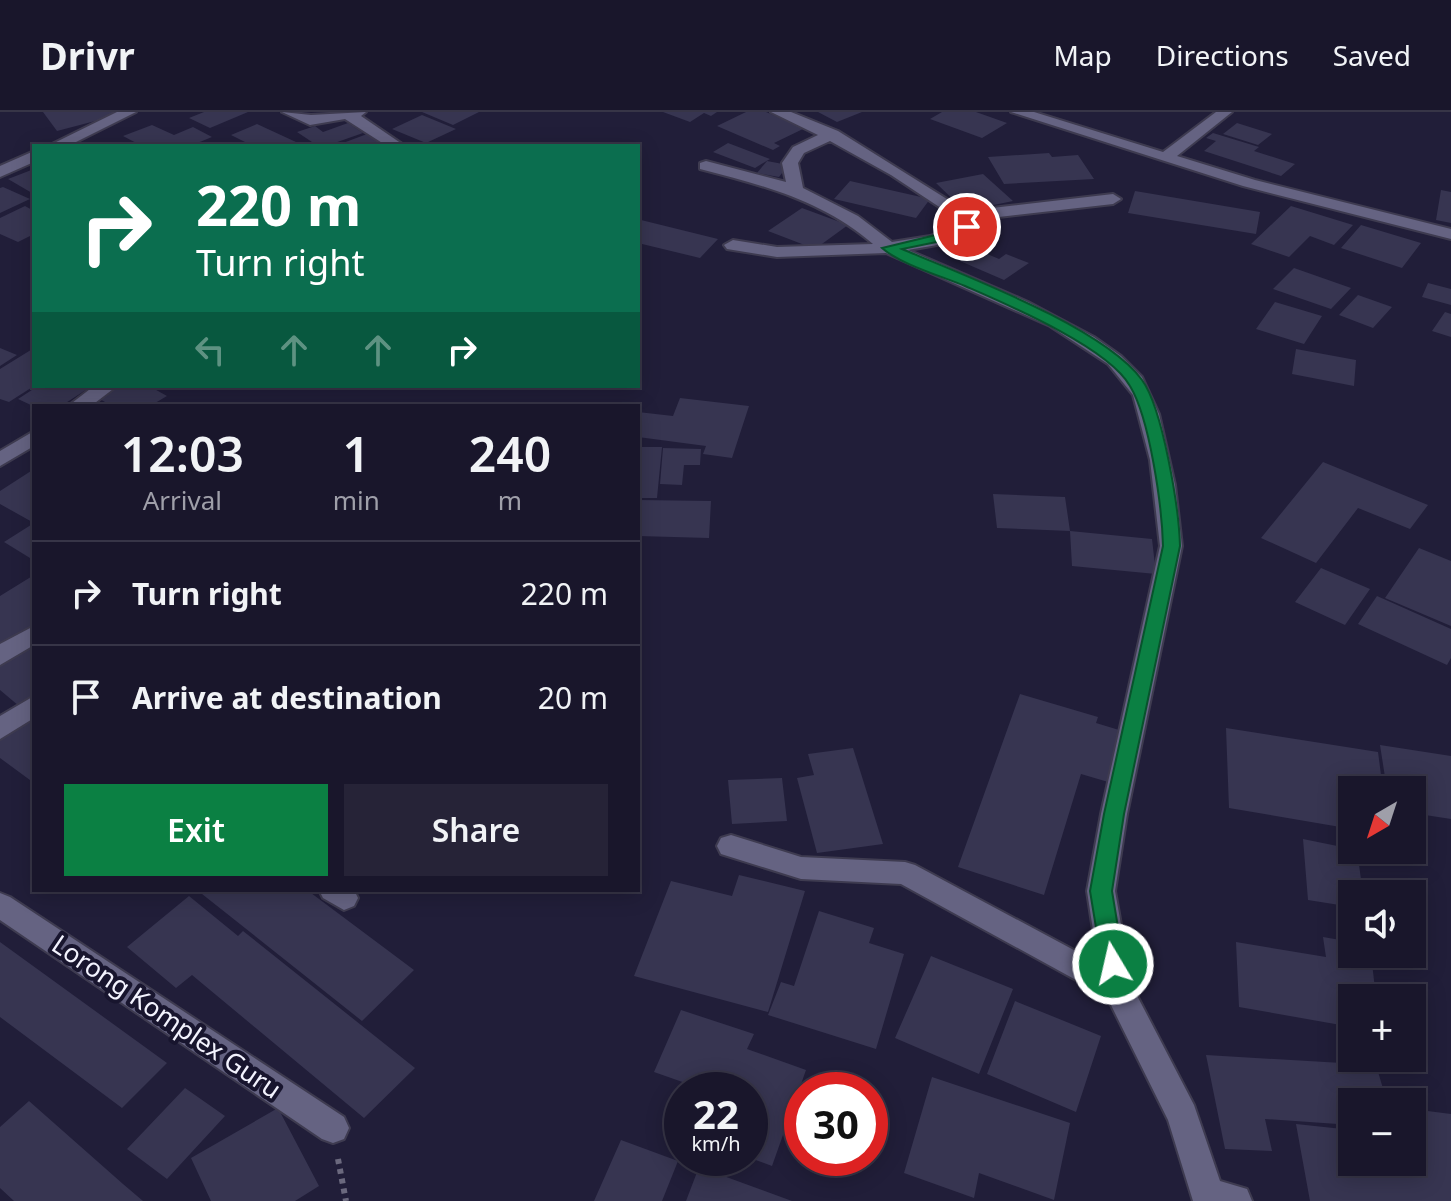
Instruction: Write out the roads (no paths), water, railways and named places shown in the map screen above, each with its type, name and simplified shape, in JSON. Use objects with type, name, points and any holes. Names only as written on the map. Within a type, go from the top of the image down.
[{"type":"street","points":[[60,144],[129,112]]},
{"type":"street","points":[[289,112],[310,120],[355,113],[394,144]]},
{"type":"street","points":[[733,245],[777,252],[889,248],[961,232],[967,227],[963,216],[908,176],[833,134],[778,112]]},
{"type":"street","points":[[1018,112],[1165,158],[1451,234]]},
{"type":"street","points":[[1165,158],[1225,112]]},
{"type":"street","points":[[795,190],[790,163],[798,150],[833,134]]},
{"type":"street","points":[[0,172],[32,157]]},
{"type":"street","points":[[706,166],[795,190],[862,225],[889,248],[1013,302],[1110,355],[1137,383],[1148,413],[1170,510],[1171,546],[1114,814],[1101,891],[1117,988],[1183,1116],[1218,1199]]},
{"type":"street","points":[[963,216],[1113,199]]},
{"type":"street","points":[[81,404],[104,388]]},
{"type":"street","points":[[0,433],[29,440]]},
{"type":"street","points":[[0,460],[29,440]]},
{"type":"street","points":[[0,656],[32,635]]},
{"type":"street","points":[[0,729],[32,706]]},
{"type":"street","points":[[731,846],[801,868],[905,873],[1117,988]]},
{"type":"street","name":"Lorong Komplex Guru","points":[[0,905],[333,1128]]}]
